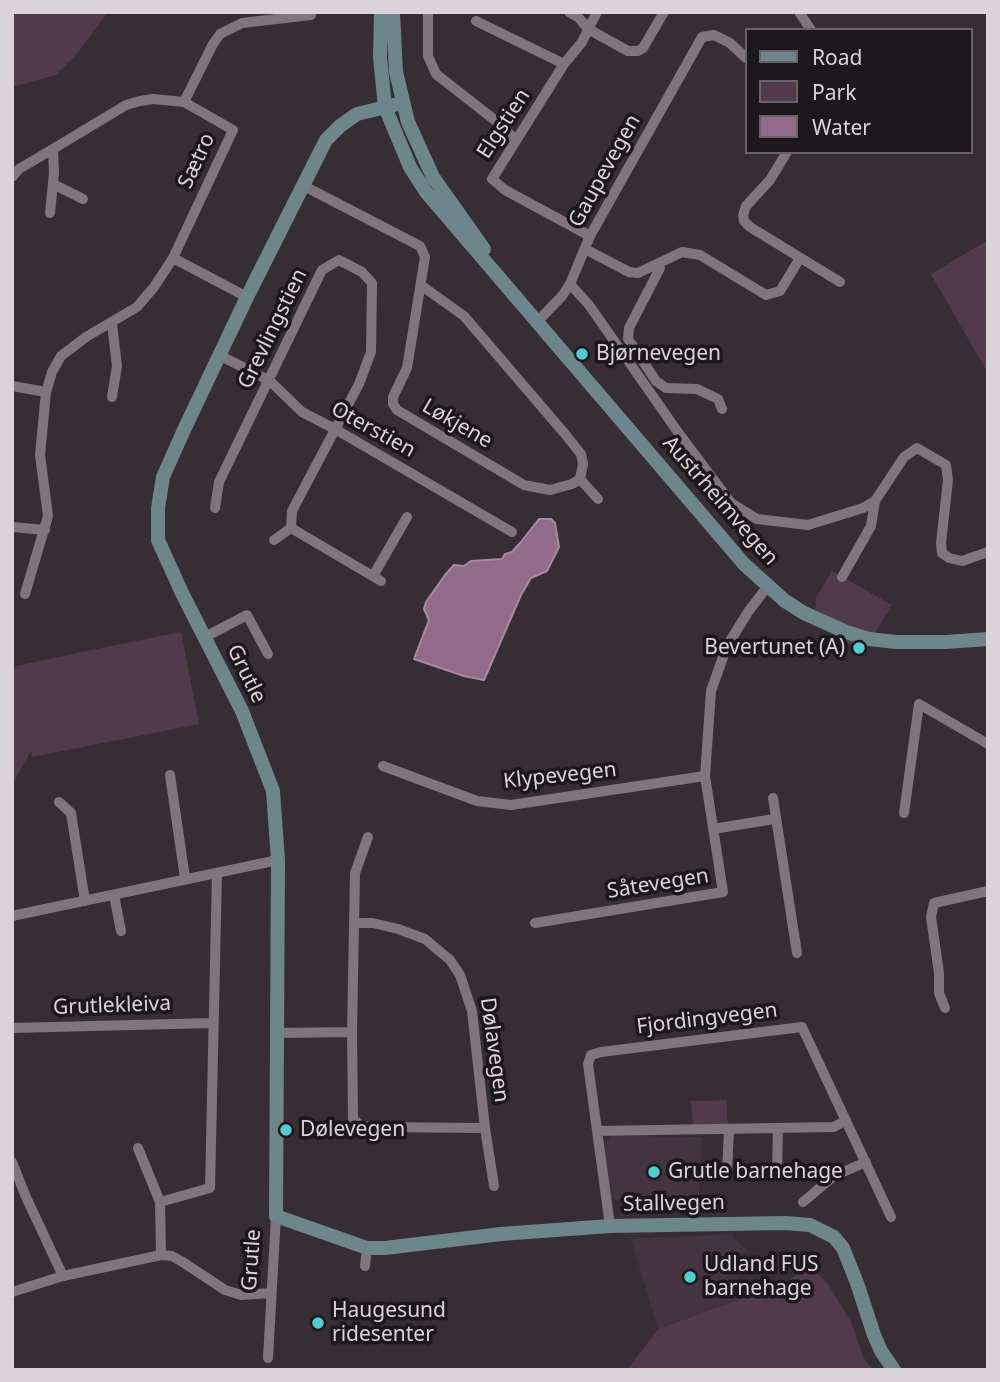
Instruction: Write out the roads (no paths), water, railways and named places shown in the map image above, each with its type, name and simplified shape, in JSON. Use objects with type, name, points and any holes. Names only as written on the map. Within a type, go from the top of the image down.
[{"type":"street","name":"Austrheimvegen","points":[[381,12],[380,57],[385,107],[402,150],[426,192],[499,281],[517,296],[744,564],[767,587],[804,613],[846,632],[869,639],[920,643],[988,639]]},
{"type":"street","name":"Austrheimvegen","points":[[393,12],[396,72],[402,103],[412,132],[433,177],[505,275],[517,296]]},
{"type":"street","points":[[428,12],[428,56],[436,74],[501,125],[515,140]]},
{"type":"street","points":[[569,12],[579,18],[588,29],[628,51],[643,48],[664,12]]},
{"type":"street","name":"Elgstien","points":[[590,236],[505,190],[492,179],[564,64],[582,42],[597,12]]},
{"type":"street","points":[[799,12],[810,28]]},
{"type":"street","name":"Sætro","points":[[184,102],[212,44],[220,34],[242,23],[311,15]]},
{"type":"street","points":[[476,21],[564,64]]},
{"type":"street","name":"Gaupevegen","points":[[538,321],[570,284],[590,236],[702,37],[714,35],[730,43],[744,56]]},
{"type":"street","name":"Sætro","points":[[12,177],[19,169],[126,105],[153,99],[184,102],[233,130],[173,258],[154,287],[137,307],[86,337],[61,356],[46,392],[40,455],[48,516],[25,594]]},
{"type":"street","name":"Grutle","points":[[268,1358],[276,1216],[278,860],[273,790],[243,711],[158,540],[158,508],[163,477],[247,297],[326,140],[357,114],[402,103]]},
{"type":"street","points":[[50,213],[54,158],[52,149]]},
{"type":"street","points":[[786,154],[770,180],[746,206],[744,221],[840,282]]},
{"type":"street","points":[[53,184],[83,199]]},
{"type":"street","name":"Løkjene","points":[[302,185],[420,246],[425,257],[407,368],[393,397],[397,411],[524,485],[550,490],[580,479]]},
{"type":"street","points":[[585,249],[629,272],[638,273],[682,252],[700,255],[766,295],[780,290],[800,258]]},
{"type":"street","points":[[173,258],[247,297]]},
{"type":"street","name":"Grevlingstien","points":[[215,508],[219,482],[322,270],[339,260],[362,272],[372,283],[371,352],[359,384],[292,511],[291,528]]},
{"type":"street","points":[[659,264],[660,268],[629,328],[628,339],[656,381],[666,388],[697,389],[718,399],[722,409]]},
{"type":"street","points":[[570,284],[589,305],[731,503],[757,519],[808,525],[863,508],[875,501]]},
{"type":"street","points":[[422,286],[464,316],[565,434],[581,454],[583,464],[580,479],[598,499]]},
{"type":"street","points":[[112,324],[117,366],[112,397]]},
{"type":"street","name":"Oterstien","points":[[219,355],[270,381],[302,412],[512,532]]},
{"type":"street","points":[[12,386],[46,392]]},
{"type":"street","points":[[842,577],[871,526],[875,501],[904,457],[917,448],[946,465],[942,552],[949,558],[962,561],[988,552]]},
{"type":"street","points":[[274,540],[291,528],[377,578],[408,517]]},
{"type":"street","points":[[12,527],[45,530]]},
{"type":"street","name":"Såtevegen","points":[[535,923],[723,892],[705,776],[711,691],[720,659],[748,612],[767,587]]},
{"type":"street","points":[[205,637],[247,615],[268,654]]},
{"type":"street","points":[[904,813],[919,704],[988,744]]},
{"type":"street","name":"Klypevegen","points":[[383,766],[477,801],[511,805],[705,776]]},
{"type":"street","points":[[170,775],[185,878]]},
{"type":"street","points":[[773,798],[797,953]]},
{"type":"street","points":[[59,802],[71,813],[85,901]]},
{"type":"street","points":[[713,829],[775,819]]},
{"type":"street","name":"Dølavegen","points":[[368,837],[355,873],[352,1115],[356,1123],[370,1127],[485,1128]]},
{"type":"street","points":[[12,916],[278,860]]},
{"type":"street","points":[[160,1202],[210,1188],[217,873]]},
{"type":"street","points":[[945,1008],[939,993],[931,917],[934,902],[988,891]]},
{"type":"street","points":[[114,895],[121,931]]},
{"type":"street","name":"Dølavegen","points":[[355,923],[373,923],[425,939],[450,960],[460,975],[472,1011],[494,1186]]},
{"type":"street","name":"Grutlekleiva","points":[[12,1028],[213,1023]]},
{"type":"street","name":"Fjordingvegen","points":[[610,1227],[588,1064],[591,1055],[802,1027],[891,1217]]},
{"type":"street","points":[[276,1033],[352,1032]]},
{"type":"street","points":[[597,1131],[834,1127],[846,1120]]},
{"type":"street","points":[[777,1174],[778,1128]]},
{"type":"street","points":[[727,1173],[729,1129]]},
{"type":"street","points":[[138,1148],[160,1202],[161,1255]]},
{"type":"street","points":[[12,1162],[63,1276]]},
{"type":"street","points":[[803,1202],[834,1176],[866,1162]]},
{"type":"street","name":"Stallvegen","points":[[276,1216],[367,1248],[501,1234],[610,1227],[785,1223],[810,1225],[824,1230],[843,1248],[858,1283],[874,1335],[894,1370]]},
{"type":"street","points":[[365,1266],[367,1248]]},
{"type":"street","points":[[12,1292],[63,1276],[161,1255],[172,1256],[225,1290],[241,1295],[271,1293]]},
{"type":"water","points":[[539,519],[551,519],[555,523],[559,547],[547,571],[531,578],[521,595],[484,680],[414,659],[429,620],[424,609],[426,602],[445,575],[454,565],[464,566],[471,561],[502,559],[505,554],[512,552]]},
{"type":"place","name":"Bjørnevegen","points":[[582,354]]},
{"type":"place","name":"Bevertunet (A)","points":[[859,648]]},
{"type":"place","name":"Dølevegen","points":[[286,1130]]},
{"type":"place","name":"Grutle barnehage","points":[[654,1172]]},
{"type":"place","name":"Udland FUS barnehage","points":[[690,1277]]},
{"type":"place","name":"Haugesund ridesenter","points":[[318,1323]]}]
